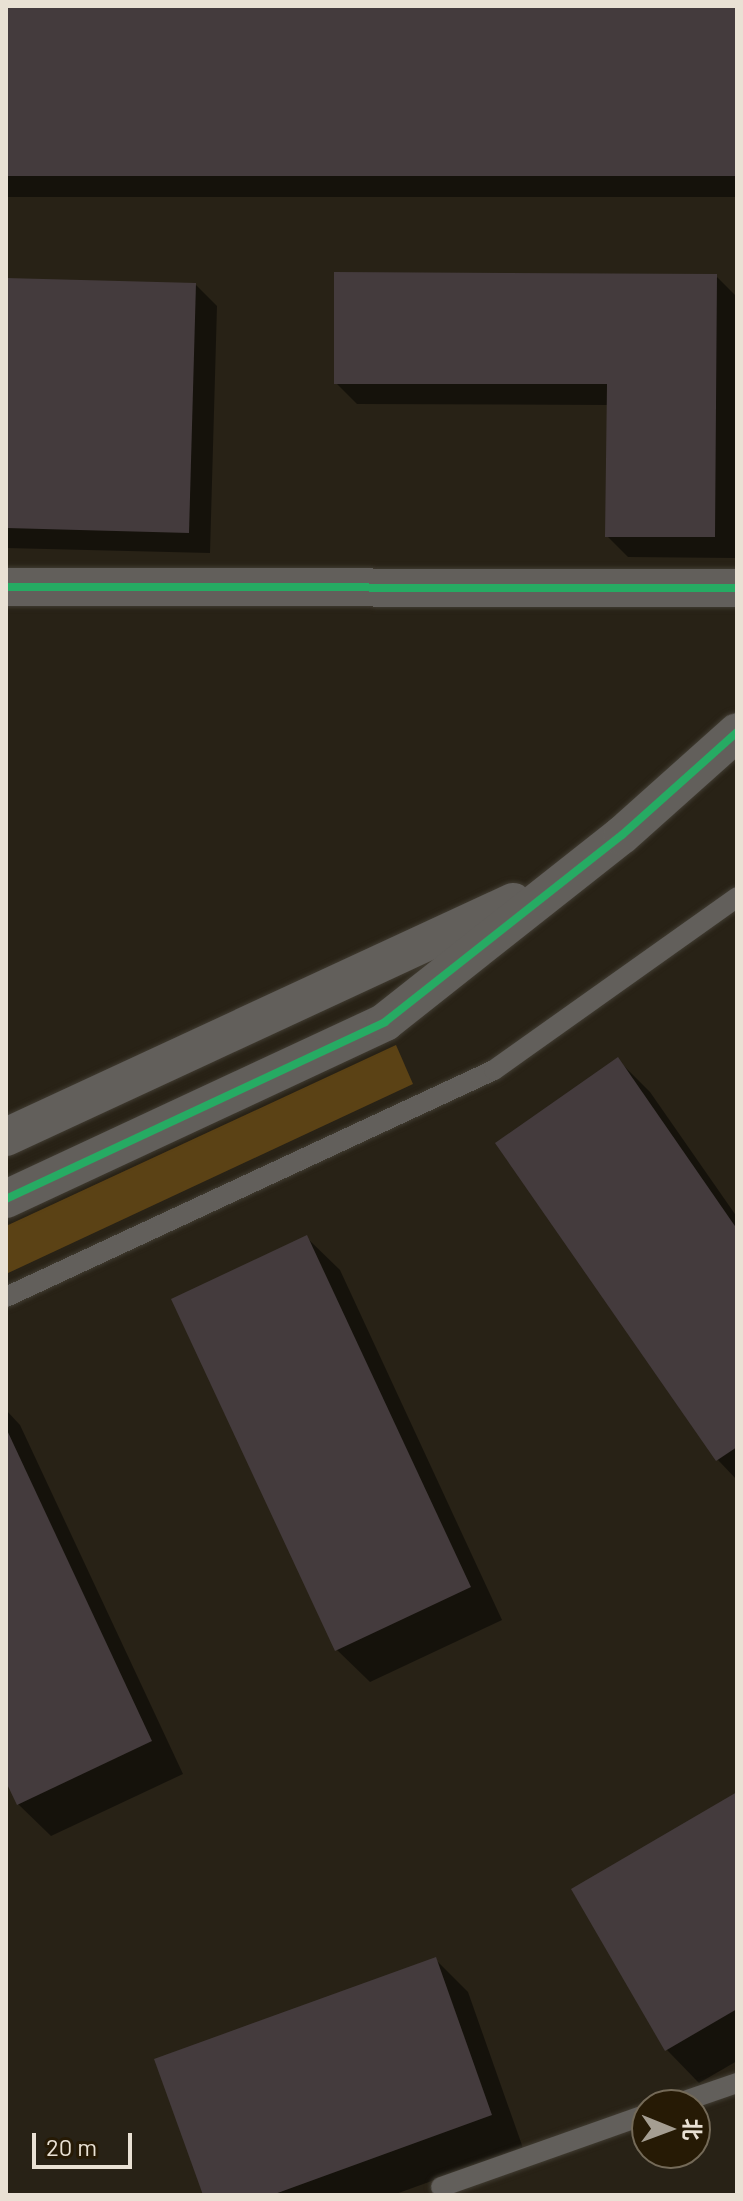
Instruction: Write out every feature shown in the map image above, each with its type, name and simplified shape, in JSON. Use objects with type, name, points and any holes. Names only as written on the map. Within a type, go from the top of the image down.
[{"type":"street","points":[[6,587],[737,588]]},
{"type":"street","points":[[6,1199],[385,1022],[644,817],[737,732]]},
{"type":"street","points":[[6,1137],[567,878]]},
{"type":"lane","points":[[6,1297],[494,1070],[737,897]]},
{"type":"lane","points":[[711,2092],[737,2083]]},
{"type":"lane","points":[[441,2187],[631,2120]]},
{"type":"shaded area","points":[[396,1045],[413,1084],[6,1274],[6,1226]]},
{"type":"building","points":[[6,6],[737,6],[737,176],[6,176]]},
{"type":"building","points":[[334,272],[717,274],[715,537],[605,537],[607,384],[334,384]]},
{"type":"building","points":[[6,278],[196,283],[189,533],[6,528]]},
{"type":"building","points":[[618,1057],[737,1229],[737,1447],[716,1461],[495,1143]]},
{"type":"building","points":[[307,1235],[471,1587],[335,1651],[171,1299]]},
{"type":"building","points":[[6,1428],[152,1741],[17,1805],[6,1782]]},
{"type":"building","points":[[737,1792],[737,2009],[665,2051],[571,1889]]},
{"type":"building","points":[[436,1957],[492,2115],[272,2195],[203,2195],[154,2059]]},
{"type":"cycle path","points":[[6,587],[737,588]]},
{"type":"cycle path","points":[[6,1199],[385,1022],[622,835],[737,732]]}]
